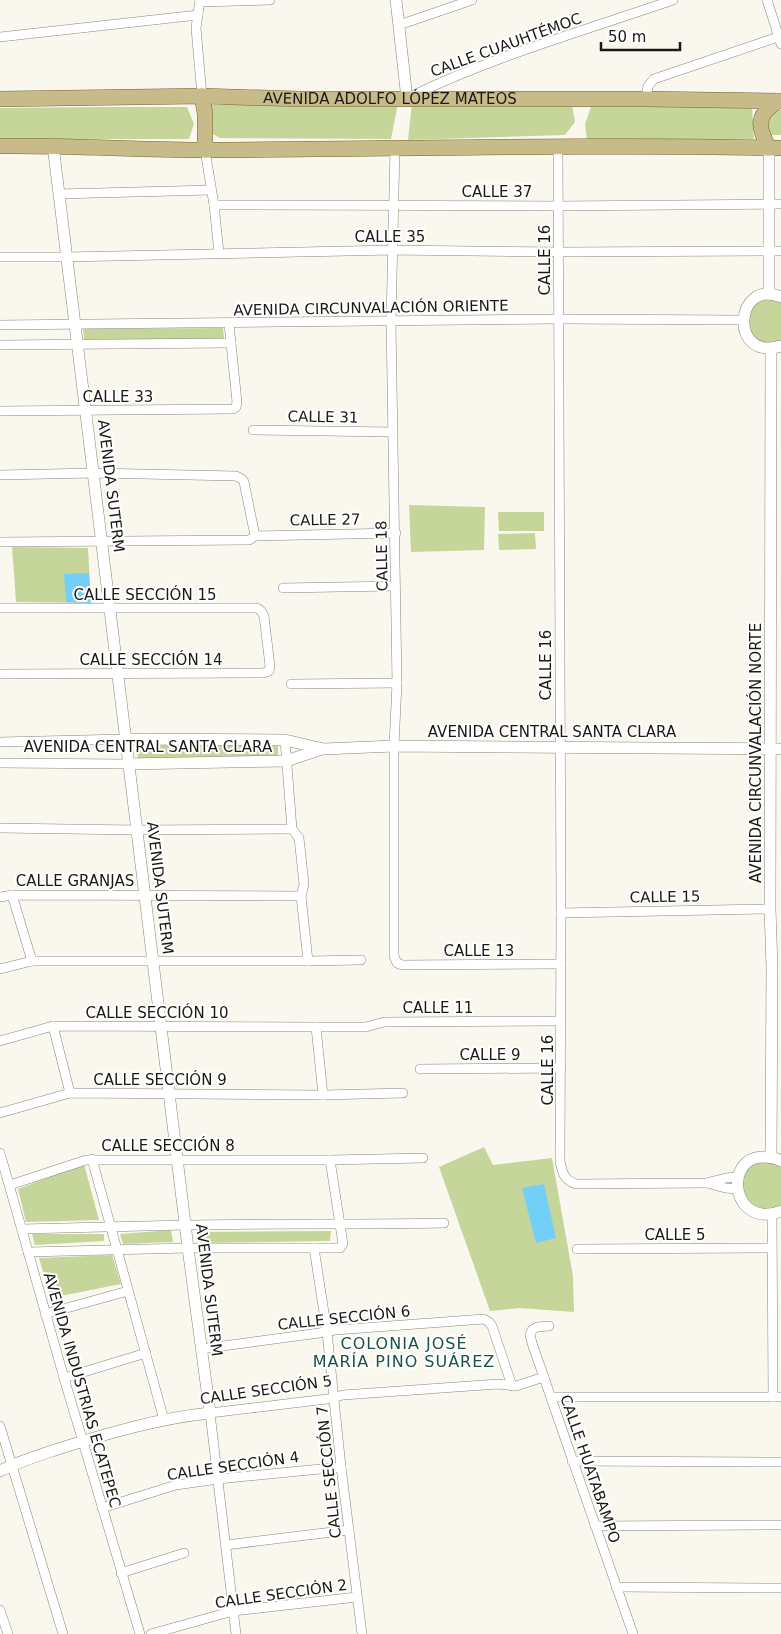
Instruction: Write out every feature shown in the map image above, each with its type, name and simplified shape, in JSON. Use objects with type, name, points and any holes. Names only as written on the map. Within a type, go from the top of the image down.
[{"type":"main road","name":"AVENIDA ADOLFO LÓPEZ MATEOS","points":[[0,99],[202,96],[300,99],[780,101]]},
{"type":"main road","points":[[202,96],[205,114],[205,150]]},
{"type":"main road","points":[[775,148],[760,131],[760,123],[768,107],[780,101]]},
{"type":"main road","points":[[0,146],[53,145],[205,150],[775,148]]},
{"type":"street","points":[[202,96],[196,28],[200,1],[270,0]]},
{"type":"street","points":[[396,0],[407,99]]},
{"type":"street","points":[[399,25],[472,0]]},
{"type":"street","name":"CALLE CUAUHTÉMOC","points":[[407,99],[460,74],[673,0]]},
{"type":"street","points":[[646,99],[648,86],[654,79],[780,39],[767,0]]},
{"type":"street","points":[[0,36],[198,15]]},
{"type":"street","name":"AVENIDA SUTERM","points":[[53,145],[236,1634]]},
{"type":"street","name":"CALLE 18","points":[[395,148],[391,322],[398,683],[394,746],[394,956],[397,963]]},
{"type":"street","name":"CALLE 16","points":[[558,148],[560,1161],[562,1172],[567,1180],[576,1184],[706,1182],[726,1178],[738,1183]]},
{"type":"street","points":[[769,294],[775,251],[775,148]]},
{"type":"street","points":[[205,150],[214,205],[218,253]]},
{"type":"street","points":[[59,194],[211,190]]},
{"type":"street","name":"CALLE 37","points":[[214,205],[558,206],[775,204]]},
{"type":"street","name":"CALLE 35","points":[[0,257],[393,250],[559,252],[775,251]]},
{"type":"street","points":[[776,348],[764,348],[750,341],[743,328],[742,320],[748,305],[761,296],[769,294],[781,297]]},
{"type":"street","name":"AVENIDA CIRCUNVALACIÓN ORIENTE","points":[[0,325],[558,319],[742,320]]},
{"type":"street","points":[[0,345],[231,343],[229,324]]},
{"type":"street","name":"CALLE 33","points":[[0,411],[231,410],[236,407],[237,402],[231,343]]},
{"type":"street","name":"AVENIDA CIRCUNVALACIÓN NORTE","points":[[776,348],[776,749],[770,909],[776,1159]]},
{"type":"street","name":"CALLE 31","points":[[252,430],[393,432]]},
{"type":"street","points":[[0,475],[236,476],[242,479],[255,536]]},
{"type":"street","name":"CALLE 27","points":[[0,542],[249,540],[255,536],[396,533]]},
{"type":"street","points":[[283,588],[396,586]]},
{"type":"street","name":"CALLE SECCIÓN 15","points":[[0,608],[257,608],[261,610],[264,616],[266,638]]},
{"type":"street","name":"CALLE SECCIÓN 14","points":[[0,674],[263,674],[270,669],[266,638]]},
{"type":"street","points":[[291,684],[398,683]]},
{"type":"street","name":"AVENIDA CENTRAL SANTA CLARA","points":[[0,742],[125,739],[285,740],[324,749]]},
{"type":"street","points":[[285,740],[292,829],[299,838],[304,884],[300,896],[308,961]]},
{"type":"street","name":"AVENIDA CENTRAL SANTA CLARA","points":[[0,763],[128,764],[286,761],[324,749],[394,746],[776,749]]},
{"type":"street","points":[[0,828],[137,830],[292,829]]},
{"type":"street","name":"CALLE GRANJAS","points":[[0,897],[12,895],[146,894],[300,896]]},
{"type":"street","points":[[12,895],[32,961]]},
{"type":"street","name":"CALLE 15","points":[[561,913],[770,909]]},
{"type":"street","points":[[0,969],[32,961],[362,960]]},
{"type":"street","name":"CALLE 13","points":[[397,963],[402,965],[561,964]]},
{"type":"street","name":"CALLE 11","points":[[316,1028],[366,1027],[384,1022],[561,1022]]},
{"type":"street","points":[[53,1026],[70,1092]]},
{"type":"street","name":"CALLE SECCIÓN 10","points":[[0,1041],[53,1026],[316,1028]]},
{"type":"street","points":[[316,1028],[323,1095]]},
{"type":"street","name":"CALLE 9","points":[[420,1069],[561,1068]]},
{"type":"street","name":"CALLE SECCIÓN 9","points":[[0,1113],[70,1092],[323,1095],[403,1093]]},
{"type":"street","name":"AVENIDA INDUSTRIAS ECATEPEC","points":[[0,1153],[140,1634]]},
{"type":"street","name":"CALLE SECCIÓN 8","points":[[10,1185],[92,1159],[330,1160],[423,1158]]},
{"type":"street","points":[[551,1398],[777,1397],[772,1248],[777,1212],[762,1214],[753,1211],[739,1197],[738,1183],[742,1168],[749,1162],[758,1158],[776,1159]]},
{"type":"street","points":[[92,1159],[164,1420]]},
{"type":"street","points":[[28,1252],[188,1248],[338,1248],[343,1244],[330,1160]]},
{"type":"street","points":[[22,1229],[186,1225],[341,1226],[444,1224]]},
{"type":"street","name":"CALLE SECCIÓN 7","points":[[314,1248],[327,1332],[341,1467],[362,1634]]},
{"type":"street","name":"CALLE 5","points":[[577,1249],[772,1248]]},
{"type":"street","points":[[46,1314],[128,1291]]},
{"type":"street","name":"CALLE SECCIÓN 6","points":[[201,1349],[335,1330],[484,1320],[492,1326],[512,1386]]},
{"type":"street","name":"CALLE HUATABAMPO","points":[[549,1326],[534,1328],[530,1336],[633,1634]]},
{"type":"street","points":[[64,1378],[146,1353]]},
{"type":"street","name":"CALLE SECCIÓN 5","points":[[0,1471],[11,1465],[83,1441],[164,1420],[343,1395],[498,1384],[512,1386],[544,1378]]},
{"type":"street","points":[[0,1426],[63,1634]]},
{"type":"street","points":[[572,1461],[781,1462]]},
{"type":"street","name":"CALLE SECCIÓN 4","points":[[102,1508],[176,1485],[341,1467]]},
{"type":"street","points":[[595,1526],[781,1524]]},
{"type":"street","points":[[226,1545],[349,1530]]},
{"type":"street","points":[[121,1573],[184,1553]]},
{"type":"street","points":[[616,1587],[781,1588]]},
{"type":"street","name":"CALLE SECCIÓN 2","points":[[151,1634],[233,1611],[357,1597]]},
{"type":"street","points":[[0,1610],[8,1634]]},
{"type":"green space","points":[[398,103],[391,139],[220,138],[202,128],[208,105]]},
{"type":"green space","points":[[412,103],[572,105],[575,122],[565,135],[408,140]]},
{"type":"green space","points":[[592,104],[752,105],[754,139],[587,140],[585,124]]},
{"type":"green space","points":[[187,107],[194,124],[189,139],[0,139],[0,108]]},
{"type":"green space","points":[[768,110],[781,110],[781,135],[769,135],[763,114]]},
{"type":"green space","points":[[781,296],[781,343],[760,343],[751,335],[747,311],[757,298]]},
{"type":"green space","points":[[223,328],[224,339],[84,340],[83,329]]},
{"type":"green space","points":[[409,505],[485,507],[484,550],[411,552]]},
{"type":"green space","points":[[498,512],[544,512],[544,531],[499,531]]},
{"type":"green space","points":[[535,533],[536,549],[499,550],[498,534]]},
{"type":"green space","points":[[12,547],[88,548],[91,603],[16,602]]},
{"type":"green space","points":[[136,744],[278,744],[278,757],[138,759]]},
{"type":"green space","points":[[484,1147],[493,1165],[552,1158],[573,1276],[574,1312],[519,1308],[490,1311],[439,1167]]},
{"type":"green space","points":[[781,1161],[781,1211],[772,1214],[744,1204],[742,1168],[749,1162]]},
{"type":"green space","points":[[84,1164],[99,1220],[26,1222],[18,1189]]},
{"type":"green space","points":[[171,1230],[173,1242],[123,1244],[120,1234]]},
{"type":"green space","points":[[331,1231],[330,1241],[200,1243],[198,1232]]},
{"type":"green space","points":[[32,1234],[104,1234],[104,1241],[35,1245]]},
{"type":"green space","points":[[112,1255],[121,1284],[51,1298],[39,1258]]},
{"type":"water","points":[[89,573],[91,603],[66,602],[64,574]]},
{"type":"water","points":[[544,1184],[556,1238],[536,1243],[522,1188]]},
{"type":"district","name":"COLONIA JOSÉ MARÍA PINO SUÁREZ","points":[[404,1352]]}]
